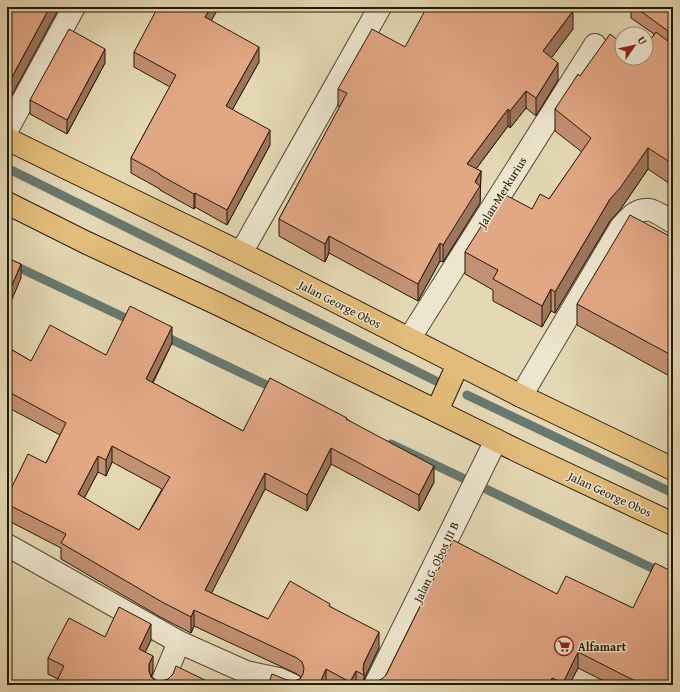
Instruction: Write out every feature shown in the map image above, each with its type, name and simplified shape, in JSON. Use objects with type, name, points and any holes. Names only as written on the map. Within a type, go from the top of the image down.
[{"type":"main road","name":"Jalan George Obos","points":[[7,139],[241,253],[521,396],[673,470]]},
{"type":"main road","name":"Jalan George Obos","points":[[7,203],[87,243],[225,307],[496,440],[673,524]]},
{"type":"main road","points":[[437,411],[458,364]]},
{"type":"street","points":[[7,130],[74,7]]},
{"type":"street","points":[[241,253],[380,7]]},
{"type":"street","name":"Jalan Merkurius","points":[[409,339],[595,45]]},
{"type":"street","points":[[521,396],[621,227],[628,218],[639,211],[651,210],[673,222]]},
{"type":"street","name":"Jalan G. Obos III B","points":[[375,685],[496,440]]},
{"type":"street","points":[[7,545],[179,642],[246,672],[278,679],[292,685]]},
{"type":"street","points":[[161,685],[179,642]]},
{"type":"building","points":[[7,7],[50,7],[7,86]]},
{"type":"building","points":[[158,7],[211,7],[205,17],[259,47],[226,106],[270,130],[227,210],[195,193],[194,194],[131,158],[176,75],[134,52]]},
{"type":"building","points":[[427,7],[567,7],[573,11],[543,51],[558,63],[536,98],[526,91],[510,111],[508,109],[467,164],[481,171],[475,182],[480,186],[443,245],[440,243],[418,284],[329,236],[325,244],[279,219],[347,93],[338,89],[372,29],[405,47]]},
{"type":"building","points":[[635,7],[673,7],[673,25],[668,31]]},
{"type":"building","points":[[69,29],[105,49],[67,120],[30,100]]},
{"type":"building","points":[[656,32],[673,45],[673,164],[648,148],[620,188],[610,199],[555,292],[551,289],[542,306],[493,279],[498,270],[465,252],[502,193],[532,209],[540,194],[549,199],[591,138],[555,109],[578,74],[580,76],[610,34],[614,37],[614,66],[654,66],[654,35]]},
{"type":"building","points":[[630,215],[673,238],[673,356],[577,304]]},
{"type":"building","points":[[7,258],[21,264],[7,297]]},
{"type":"building","points":[[130,306],[172,327],[146,379],[243,431],[270,378],[434,466],[419,495],[331,448],[307,495],[265,473],[205,590],[268,619],[290,581],[330,604],[329,606],[379,632],[364,663],[364,675],[356,671],[350,682],[326,669],[319,685],[268,685],[272,674],[287,680],[294,681],[300,679],[304,668],[302,662],[297,658],[194,610],[191,617],[162,602],[61,543],[66,534],[7,504],[7,497],[28,454],[46,463],[66,423],[7,391],[7,347],[31,361],[50,325],[106,355]],"holes":[[[112,446],[170,477],[139,530],[78,494],[98,456],[106,460]]]},
{"type":"building","points":[[453,540],[557,594],[566,576],[633,608],[655,563],[673,572],[673,685],[643,685],[578,652],[563,683],[552,678],[549,685],[388,685],[378,681],[386,675]]},
{"type":"building","points":[[119,607],[151,624],[139,649],[153,656],[149,664],[151,677],[157,681],[168,679],[173,674],[176,666],[215,685],[55,685],[64,666],[48,658],[69,618],[105,637]]},
{"type":"waterway","points":[[7,168],[436,381]]},
{"type":"waterway","points":[[7,262],[136,323]]},
{"type":"waterway","points":[[162,335],[277,390]]},
{"type":"waterway","points":[[467,395],[673,493]]},
{"type":"waterway","points":[[391,444],[673,578]]},
{"type":"place","name":"Alfamart","points":[[564,646]]}]
